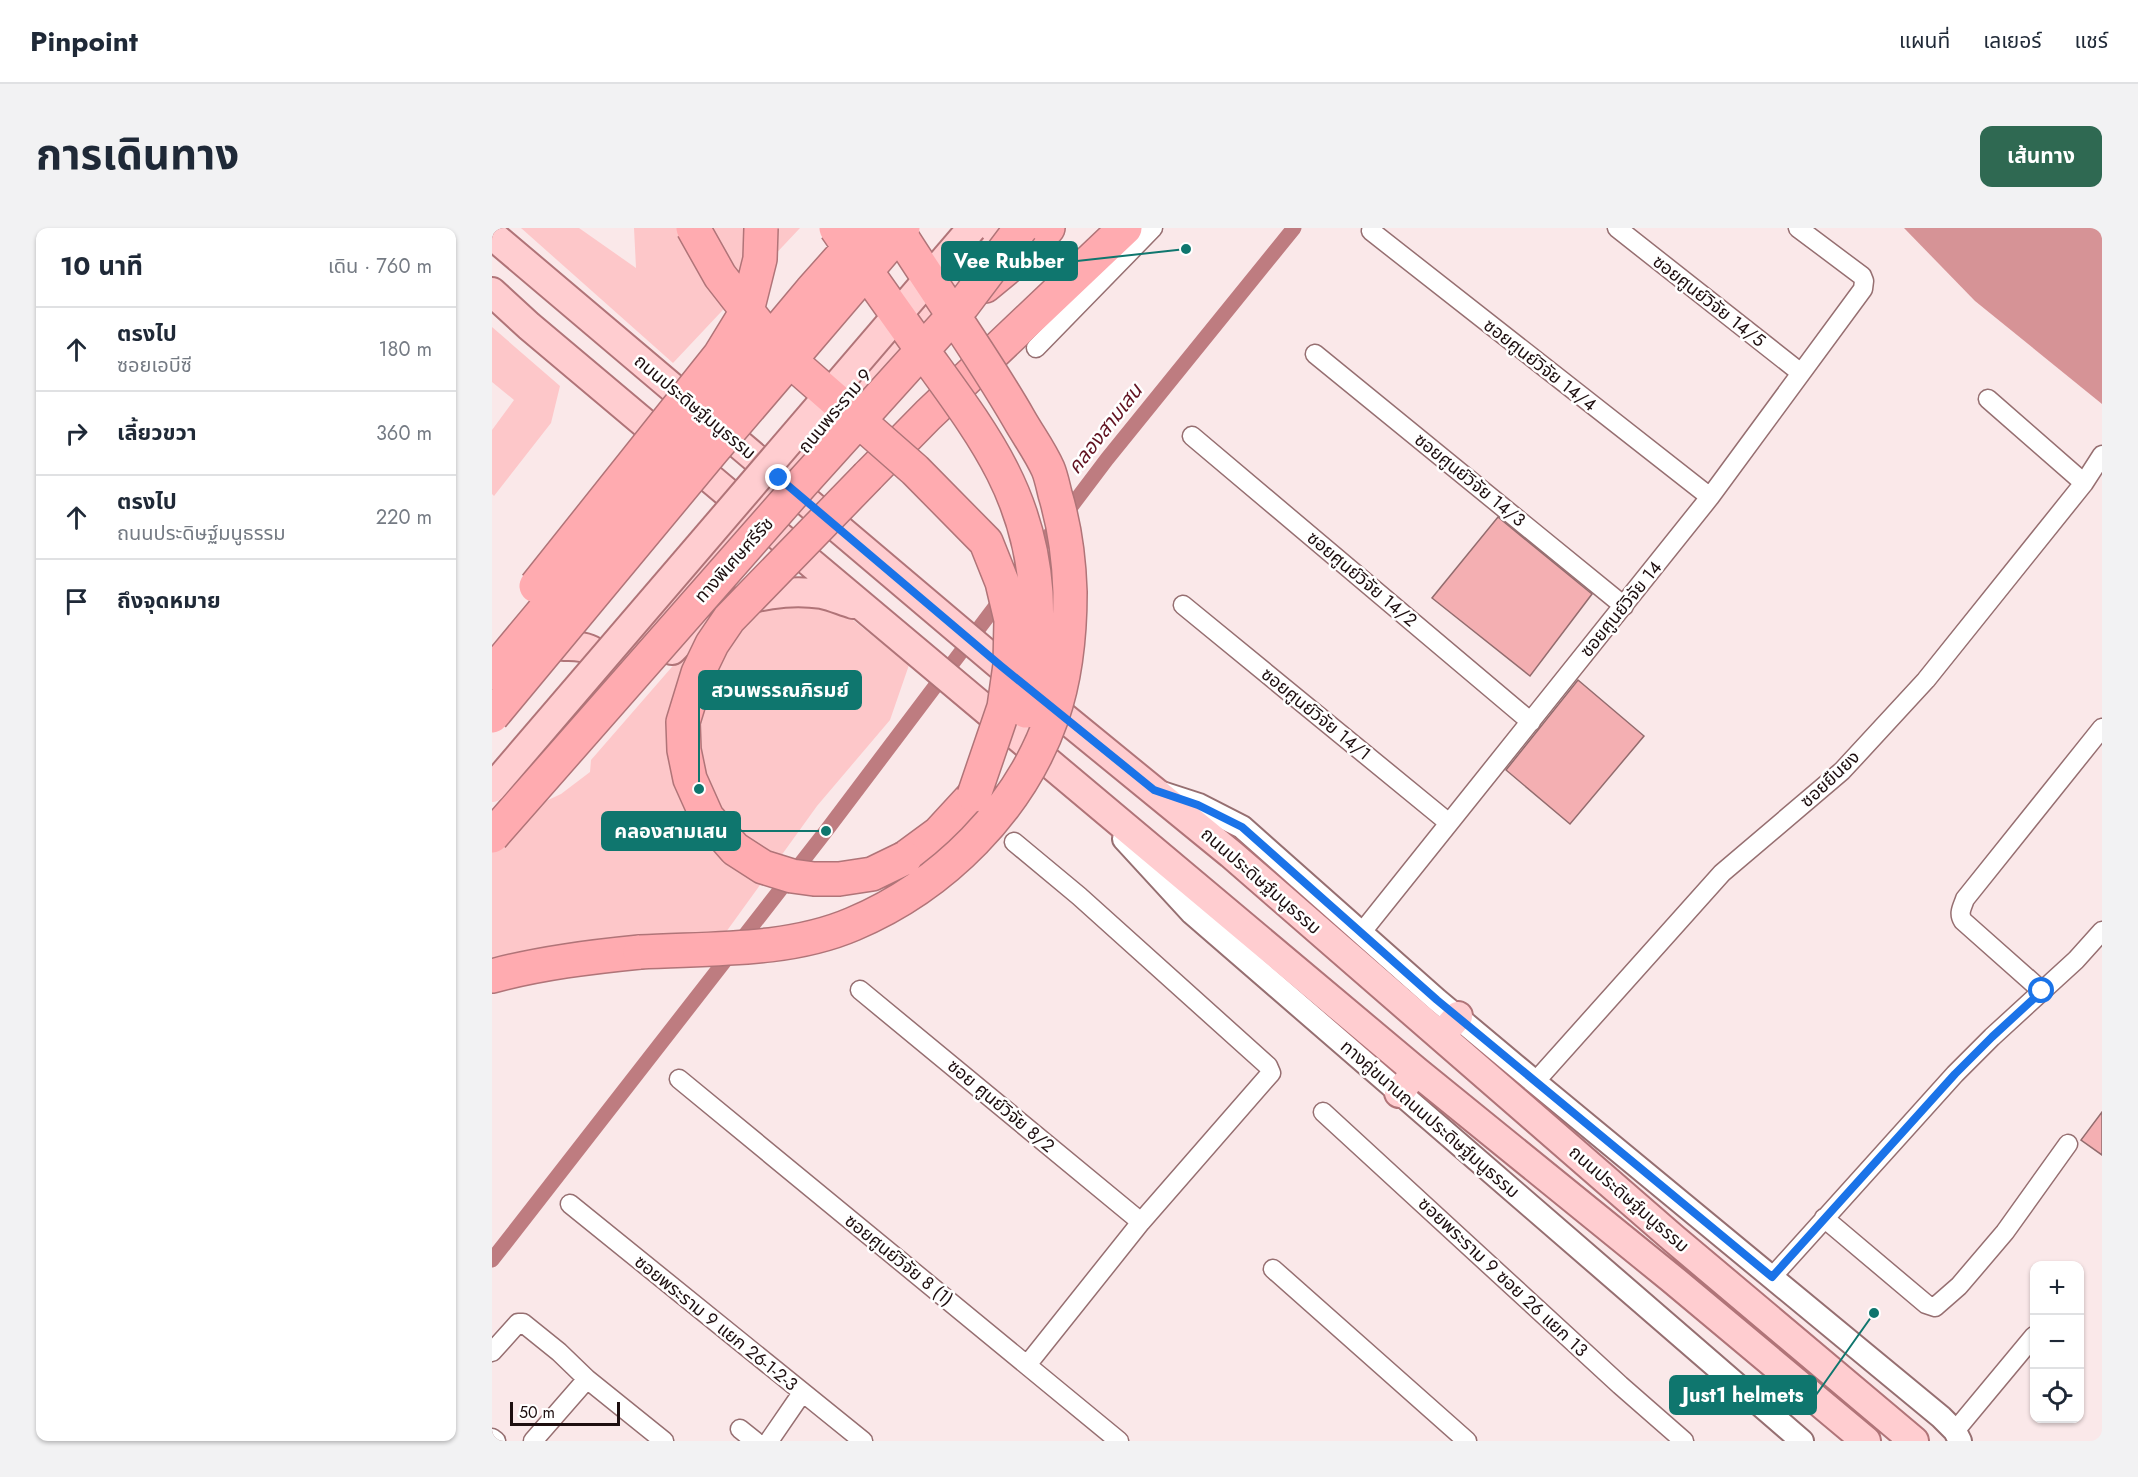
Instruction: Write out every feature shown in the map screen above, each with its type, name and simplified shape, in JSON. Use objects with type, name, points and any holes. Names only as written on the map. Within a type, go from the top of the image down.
[{"type":"highway","points":[[693,228],[720,276],[777,349],[915,470],[986,542],[1002,582],[1011,620],[1010,665],[1004,707],[974,795]]},
{"type":"highway","points":[[492,645],[524,601],[720,355],[747,311],[760,259],[761,228]]},
{"type":"highway","points":[[836,228],[979,430],[996,458],[1015,497],[1034,565],[1037,640],[1027,707],[1005,758],[974,795],[939,832],[905,858],[872,873],[839,879],[814,879],[792,876],[763,867],[735,849],[707,817],[690,779],[684,750],[683,722],[698,673],[712,644],[729,619],[928,415],[1125,228]]},
{"type":"highway","points":[[492,673],[811,291],[867,228]]},
{"type":"highway","points":[[492,976],[527,966],[579,958],[768,945],[813,937],[853,924],[904,897],[945,868],[994,821],[1030,767],[1052,717],[1064,674],[1070,629],[1070,571],[1060,512],[1048,469],[1000,386],[896,228]]},
{"type":"highway","points":[[492,716],[713,450],[903,228]]},
{"type":"highway","name":"ทางพิเศษศรีรัช","points":[[492,836],[963,305],[1021,228]]},
{"type":"highway","points":[[963,305],[1018,258],[1047,228]]},
{"type":"main road","points":[[492,730],[542,671],[557,637],[708,477],[922,228]]},
{"type":"main road","name":"ถนนพระราม 9","points":[[492,761],[946,228]]},
{"type":"main road","name":"ถนนพระราม 9","points":[[492,788],[972,228]]},
{"type":"main road","name":"ถนนพระราม 9","points":[[492,814],[992,228]]},
{"type":"main road","name":"ถนนประดิษฐ์มนูธรรม","points":[[492,235],[1001,666],[1231,854],[1449,1026],[1691,1252],[1914,1441]]},
{"type":"main road","name":"ถนนประดิษฐ์มนูธรรม","points":[[492,292],[529,326],[1073,783],[1407,1082],[1671,1278],[1866,1441]]},
{"type":"main road","points":[[814,507],[814,488],[824,470],[884,398],[908,353],[924,306]]},
{"type":"main road","points":[[665,383],[746,382],[805,364]]},
{"type":"main road","points":[[524,777],[541,775],[558,768],[580,748],[687,634],[720,609],[752,598],[785,592],[823,594],[863,608]]},
{"type":"main road","points":[[557,637],[595,652],[603,664],[605,684]]},
{"type":"street","points":[[1036,348],[1153,228]]},
{"type":"street","name":"ซอยศูนย์วิจัย 14/5","points":[[1617,228],[1801,373]]},
{"type":"street","name":"ซอยศูนย์วิจัย 14","points":[[1362,932],[1710,497],[1863,289],[1862,276],[1798,228]]},
{"type":"street","name":"ซอยศูนย์วิจัย 14/4","points":[[1371,231],[1710,497]]},
{"type":"street","name":"ซอยศูนย์วิจัย 14/3","points":[[1315,354],[1624,606]]},
{"type":"street","points":[[1988,399],[2084,483]]},
{"type":"street","name":"ซอยศูนย์วิจัย 14/2","points":[[1192,436],[1531,722]]},
{"type":"street","name":"ซอยยืนยง","points":[[1535,1082],[1722,873],[1842,771],[1926,680],[2084,483],[2102,455]]},
{"type":"street","name":"ซอยศูนย์วิจัย 14/1","points":[[1183,605],[1449,824]]},
{"type":"street","points":[[2042,991],[1963,921],[1960,911],[1965,899],[2102,728]]},
{"type":"street","points":[[1154,790],[1198,805],[1242,827],[1362,932],[1449,1026],[1535,1082],[1941,1417],[1958,1436],[2030,1341]]},
{"type":"street","points":[[1014,842],[1079,896],[1271,1069],[1271,1073],[1142,1222],[1027,1365]]},
{"type":"street","points":[[1772,1277],[1963,1067],[1992,1037],[2076,960],[2102,931]]},
{"type":"street","points":[[652,967],[653,941]]},
{"type":"street","points":[[492,985],[532,976],[677,966]]},
{"type":"street","name":"ซอย ศูนย์วิจัย 8/2","points":[[860,990],[1142,1222]]},
{"type":"street","name":"ซอยศูนย์วิจัย 8 (1)","points":[[679,1079],[1119,1441]]},
{"type":"street","name":"ทางคู่ขนานถนนประดิษฐ์มนูธรรม","points":[[1407,1082],[1802,1441]]},
{"type":"street","name":"ซอยพระราม 9 ซอย 26 แยก 13","points":[[1323,1112],[1684,1441]]},
{"type":"street","points":[[1824,1218],[1926,1304],[1935,1307],[1959,1286],[2005,1232],[2068,1144]]},
{"type":"street","name":"ซอยพระราม 9 แยก 26-1-2-3","points":[[570,1204],[863,1441]]},
{"type":"street","points":[[1273,1269],[1467,1441]]},
{"type":"street","points":[[492,1352],[512,1328],[518,1323],[523,1323],[560,1352],[587,1379],[664,1441]]},
{"type":"street","points":[[533,1441],[587,1379]]},
{"type":"street","points":[[769,1441],[802,1393]]},
{"type":"street","points":[[740,1430],[755,1441]]},
{"type":"street","points":[[492,1438],[496,1441]]},
{"type":"shaded area","points":[[521,228],[579,228],[636,268],[634,228],[800,228],[673,363]]},
{"type":"shaded area","points":[[1904,228],[2102,228],[2102,404],[1975,301]]},
{"type":"shaded area","points":[[492,327],[560,386],[551,423],[494,496],[492,494],[492,430],[514,400],[492,382]]},
{"type":"shaded area","points":[[796,602],[828,608],[853,620],[909,665],[890,720],[817,806],[721,939],[492,971],[492,842],[531,808],[561,794],[590,772],[591,760],[691,645],[747,612]]},
{"type":"building","points":[[1498,517],[1592,594],[1530,676],[1432,598]]},
{"type":"building","points":[[1578,680],[1644,736],[1570,824],[1506,770]]},
{"type":"building","points":[[2102,1112],[2102,1155],[2081,1140]]},
{"type":"waterway","name":"คลองสามเสน","points":[[1033,557],[1107,459],[1294,228]]},
{"type":"waterway","name":"คลองสามเสน","points":[[492,1260],[826,831],[1004,595]]},
{"type":"place","name":"Vee Rubber","points":[[1186,249]]},
{"type":"place","name":"สวนพรรณภิรมย์","points":[[699,789]]},
{"type":"place","name":"คลองสามเสน","points":[[826,831]]},
{"type":"place","name":"Just1 helmets","points":[[1874,1313]]},
{"type":"route","points":[[779,478],[1001,666],[1154,790],[1198,805],[1242,827],[1437,1000],[1772,1277],[1955,1074],[2042,991]]}]
